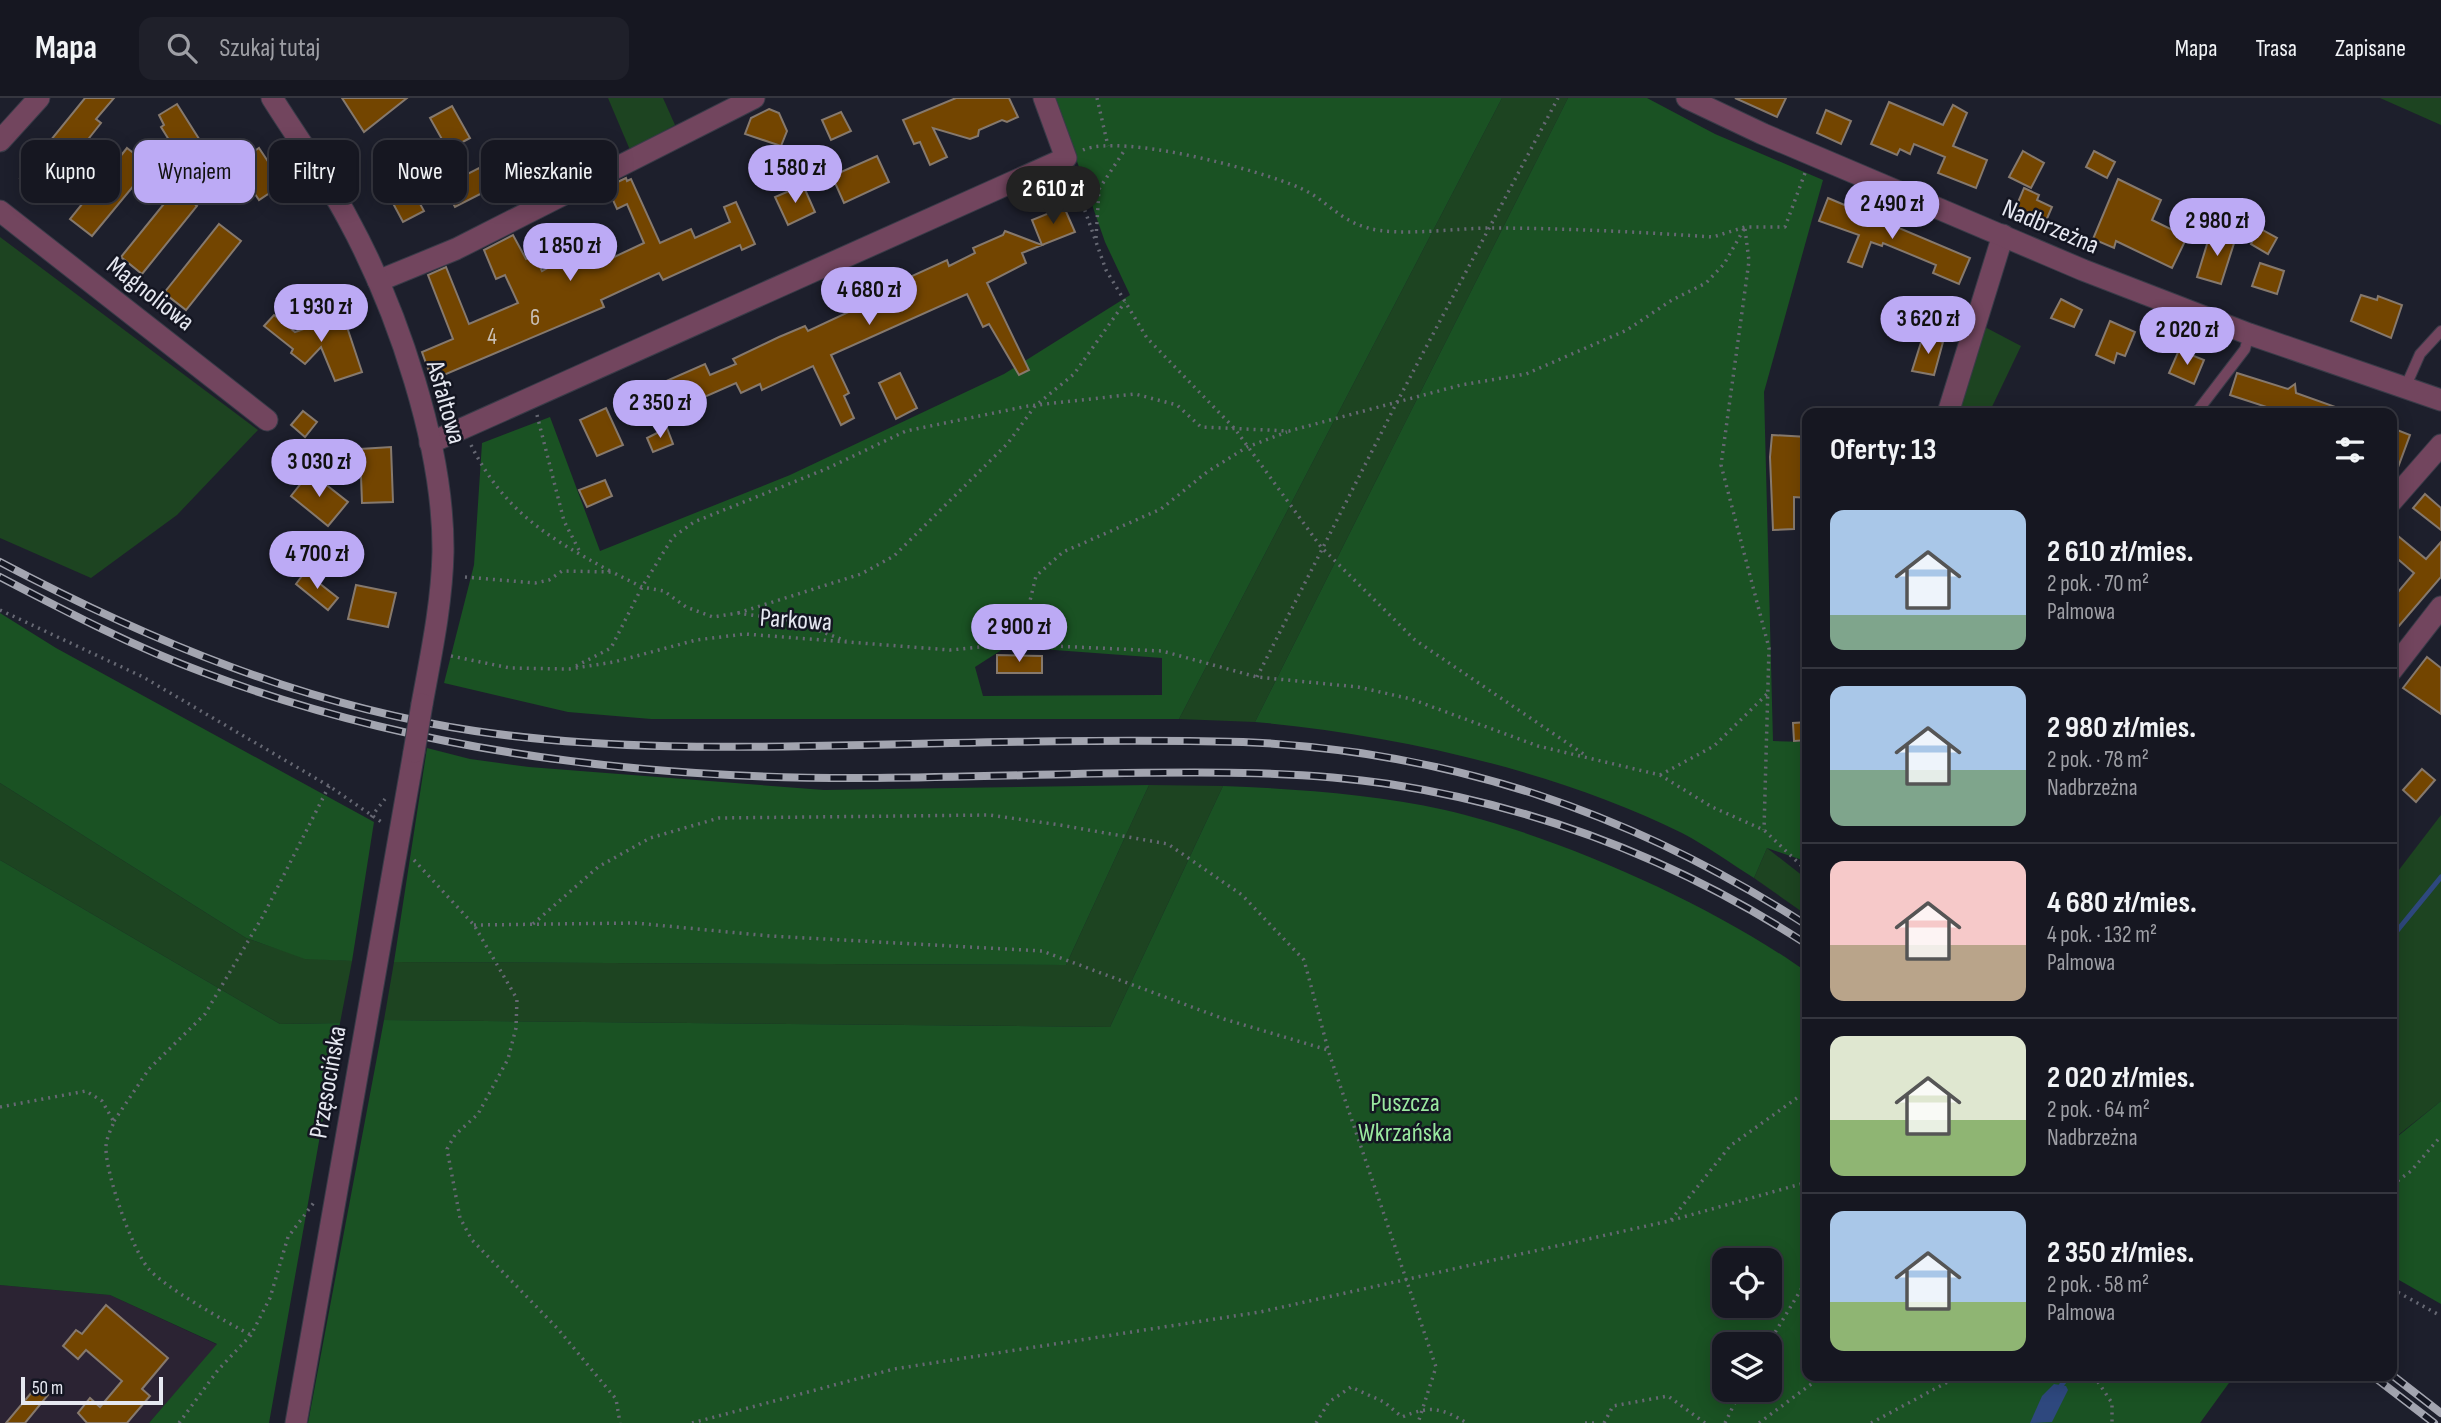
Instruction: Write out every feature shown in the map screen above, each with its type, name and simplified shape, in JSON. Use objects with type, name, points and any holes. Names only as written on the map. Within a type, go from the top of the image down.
[{"type":"street","points":[[0,141],[39,98]]},
{"type":"street","name":"Asfaltowa","points":[[272,98],[339,202],[378,281],[404,354],[430,443],[439,489],[443,552],[431,653],[414,752]]},
{"type":"street","points":[[378,281],[456,249],[754,98]]},
{"type":"street","points":[[430,443],[1066,158],[1044,98]]},
{"type":"street","name":"Nadbrzeżna","points":[[1687,98],[2083,270],[2249,334],[2441,400]]},
{"type":"street","name":"Magnoliowa","points":[[0,211],[267,420]]},
{"type":"street","points":[[1950,408],[2003,235]]},
{"type":"street","points":[[2397,495],[2441,445]]},
{"type":"street","points":[[2397,664],[2441,607]]},
{"type":"street","name":"Przęsocińska","points":[[296,1423],[414,752]]},
{"type":"lane","points":[[2405,388],[2420,354],[2441,331]]},
{"type":"lane","points":[[2200,408],[2245,349],[2249,334]]},
{"type":"path","points":[[1097,98],[1108,146]]},
{"type":"path","points":[[1257,677],[1321,547],[1558,98]]},
{"type":"path","points":[[1802,866],[1764,830],[1712,807],[1660,775],[1586,755],[1415,639],[1321,547],[1234,429],[1147,338],[1106,270],[1066,158],[1094,145],[1162,151],[1257,171],[1304,189],[1342,219],[1371,229],[1491,228],[1713,237],[1745,227],[1785,227],[1814,155]]},
{"type":"path","points":[[1095,240],[1099,189],[1126,148]]},
{"type":"path","points":[[1010,644],[1028,610],[1036,576],[1063,552],[1161,509],[1247,447],[1289,431],[1461,385],[1526,374],[1628,330],[1672,300],[1706,283],[1724,264],[1745,227]]},
{"type":"path","points":[[1745,227],[1749,261],[1721,464],[1769,648],[1764,830]]},
{"type":"path","points":[[470,443],[480,464],[522,516],[552,540],[642,587],[664,591],[686,607],[713,617],[738,613],[861,574],[894,556],[1007,443],[1035,406],[1074,374],[1125,302]]},
{"type":"path","points":[[569,669],[592,660],[611,648],[642,587],[673,537],[694,522],[826,469],[906,431],[1035,406],[1135,394],[1177,405],[1201,427],[1289,431]]},
{"type":"path","points":[[537,413],[564,521],[582,556]]},
{"type":"path","points":[[465,577],[535,583],[549,580],[562,571],[611,572]]},
{"type":"path","points":[[0,610],[143,677],[328,786],[377,821],[400,828]]},
{"type":"path","points":[[738,613],[794,621],[849,642]]},
{"type":"path","name":"Parkowa","points":[[431,653],[510,668],[569,669],[614,662],[696,640],[746,634],[950,650],[1010,644],[1162,650],[1257,677],[1358,687],[1411,699],[1538,746],[1586,755]]},
{"type":"path","points":[[1660,775],[1713,746],[1768,693]]},
{"type":"path","points":[[251,1335],[225,1322],[148,1270],[133,1244],[112,1178],[106,1147],[114,1122],[149,1069],[205,1014],[263,916],[328,786]]},
{"type":"path","points":[[531,926],[598,867],[650,838],[719,818],[990,815],[1168,844],[1242,895],[1304,960],[1328,1050],[1436,1367],[1418,1423]]},
{"type":"path","points":[[396,854],[416,860],[425,868],[474,925],[517,999],[508,1059],[478,1114],[455,1135],[447,1149],[460,1218],[472,1240],[558,1329],[616,1399],[621,1423]]},
{"type":"path","points":[[474,925],[635,923],[770,936],[1042,951],[1224,1019],[1328,1050]]},
{"type":"path","points":[[0,1107],[86,1091],[102,1101],[114,1122]]},
{"type":"path","points":[[1669,1221],[1730,1146],[1802,1094]]},
{"type":"path","points":[[2397,1181],[2411,1171],[2441,1136]]},
{"type":"path","points":[[692,1423],[894,1369],[1260,1312],[1669,1221],[1802,1184]]},
{"type":"path","points":[[179,1423],[218,1370],[251,1335],[270,1298],[288,1237],[321,1192]]},
{"type":"path","points":[[1775,1332],[1802,1288]]},
{"type":"path","points":[[2397,1292],[2441,1316]]},
{"type":"path","points":[[1759,1423],[1815,1381]]},
{"type":"path","points":[[1871,1423],[1950,1381]]},
{"type":"path","points":[[2097,1381],[2112,1403],[2112,1423]]},
{"type":"path","points":[[1316,1423],[1329,1402],[1351,1387],[1384,1402],[1402,1417],[1423,1408],[1441,1410],[1467,1423]]},
{"type":"path","points":[[1604,1423],[1613,1406],[1668,1396],[1704,1423]]},
{"type":"path","points":[[1725,1423],[1735,1402]]},
{"type":"path","points":[[1585,1423],[1594,1423]]},
{"type":"shaded area","points":[[0,1285],[110,1295],[218,1345],[149,1423],[0,1423]]},
{"type":"green space","points":[[608,98],[663,98],[675,125],[630,150]]},
{"type":"green space","points":[[1055,98],[1502,98],[1179,719],[651,719],[568,712],[444,683],[474,565],[482,443],[550,417],[600,551],[790,475],[1004,374],[1130,295],[1105,242]],"holes":[[[1003,649],[1041,649],[1162,658],[1162,695],[983,696],[975,667]]]},
{"type":"green space","points":[[1502,98],[1568,98],[1255,722],[1179,719]]},
{"type":"green space","points":[[1568,98],[1647,98],[1715,134],[1823,180],[1764,392],[1773,741],[1802,742],[1802,860],[1767,848],[1754,878],[1682,833],[1582,791],[1529,774],[1418,746],[1255,722]]},
{"type":"green space","points":[[2380,98],[2441,98],[2441,125]]},
{"type":"green space","points":[[0,237],[258,430],[177,515],[91,578],[0,538]]},
{"type":"green space","points":[[1983,326],[2021,346],[1991,408],[1959,408]]},
{"type":"green space","points":[[0,613],[56,648],[374,822],[352,961],[305,959],[246,938],[0,783]]},
{"type":"green space","points":[[427,748],[470,759],[529,767],[824,790],[1149,785],[1066,965],[394,962]]},
{"type":"green space","points":[[0,783],[246,938],[305,958],[352,961],[340,1023],[280,1024],[0,860]]},
{"type":"green space","points":[[1149,785],[1223,786],[1110,1027],[384,1020],[394,962],[1066,965]]},
{"type":"green space","name":"Puszcza Wkrzańska","points":[[1223,786],[1363,796],[1418,804],[1489,822],[1585,855],[1682,898],[1728,922],[1802,969],[1802,1381],[2230,1381],[2200,1423],[308,1423],[384,1020],[1110,1027]]},
{"type":"green space","points":[[2441,815],[2441,1101],[2397,1136],[2397,872]]},
{"type":"green space","points":[[1767,848],[1802,875],[1802,912],[1754,878]]},
{"type":"green space","points":[[0,860],[280,1024],[340,1023],[269,1423],[149,1423],[217,1344],[110,1295],[0,1285]]},
{"type":"green space","points":[[2441,1101],[2441,1304],[2397,1279],[2397,1137]]},
{"type":"water","points":[[2054,1384],[2066,1386],[2068,1390],[2052,1422],[2030,1423],[2042,1396]]},
{"type":"building","points":[[85,98],[114,98],[96,119],[101,123],[87,140],[51,140]]},
{"type":"building","points":[[342,98],[407,98],[364,132]]},
{"type":"building","points":[[956,98],[1009,98],[1018,117],[1007,122],[1002,120],[979,130],[978,136],[970,139],[933,128],[947,157],[930,165],[920,142],[914,144],[903,120]]},
{"type":"building","points":[[1735,98],[1786,98],[1777,117]]},
{"type":"building","points":[[1889,102],[1943,125],[1953,105],[1967,113],[1953,146],[1987,160],[1976,188],[1938,173],[1945,157],[1914,144],[1910,154],[1900,149],[1897,155],[1871,144]]},
{"type":"building","points":[[177,104],[200,140],[169,140],[161,127],[164,125],[159,115]]},
{"type":"building","points":[[452,106],[470,138],[442,140],[430,118]]},
{"type":"building","points":[[769,109],[779,113],[787,131],[781,146],[745,134],[751,118]]},
{"type":"building","points":[[1826,110],[1851,121],[1841,144],[1817,133]]},
{"type":"building","points":[[841,112],[851,131],[831,140],[822,120]]},
{"type":"building","points":[[127,148],[134,153],[134,185],[120,202],[120,157]]},
{"type":"building","points":[[259,148],[269,163],[269,193],[259,200],[255,194],[255,151]]},
{"type":"building","points":[[2023,151],[2044,163],[2031,188],[2009,177]]},
{"type":"building","points":[[2094,151],[2115,162],[2107,178],[2086,167]]},
{"type":"building","points":[[877,156],[889,182],[844,203],[832,176]]},
{"type":"building","points":[[479,168],[481,172],[481,194],[467,201],[467,174]]},
{"type":"building","points":[[626,178],[627,181],[631,179],[660,243],[691,229],[695,238],[730,222],[724,207],[736,202],[755,244],[742,250],[740,245],[663,280],[659,273],[601,300],[604,307],[432,380],[422,352],[453,339],[428,275],[446,267],[469,324],[518,303],[505,275],[496,279],[484,250],[513,235],[526,259],[534,255],[542,271],[596,241],[606,239],[612,258],[644,243],[627,204],[617,209],[614,203],[617,203],[617,182]]},
{"type":"building","points":[[2118,179],[2161,200],[2152,220],[2187,237],[2172,268],[2116,241],[2114,248],[2093,239]]},
{"type":"building","points":[[803,185],[815,212],[788,225],[775,197]]},
{"type":"building","points":[[2024,188],[2039,195],[2037,200],[2052,207],[2042,230],[2013,214]]},
{"type":"building","points":[[1828,198],[1970,258],[1959,284],[1933,273],[1936,265],[1883,243],[1882,246],[1871,242],[1862,267],[1848,262],[1859,235],[1819,221]]},
{"type":"building","points":[[83,203],[119,203],[92,236],[70,219]]},
{"type":"building","points":[[165,203],[193,203],[197,206],[142,274],[121,257]]},
{"type":"building","points":[[393,203],[420,203],[424,211],[403,222]]},
{"type":"building","points":[[1064,207],[1075,232],[1042,245],[1032,220]]},
{"type":"building","points":[[219,224],[241,241],[186,310],[164,293]]},
{"type":"building","points":[[2259,228],[2277,238],[2268,254],[2251,244]]},
{"type":"building","points":[[1005,231],[1042,245],[1022,253],[1026,263],[987,283],[1029,370],[1019,375],[989,324],[983,327],[967,294],[831,355],[849,393],[844,396],[854,418],[841,425],[813,366],[762,390],[760,384],[741,393],[736,383],[677,409],[664,382],[705,364],[710,375],[736,364],[733,359],[779,337],[805,326],[808,331],[868,303],[866,297],[947,260],[949,266],[975,253],[973,248],[1003,235]]},
{"type":"building","points":[[2220,231],[2236,237],[2221,284],[2197,277],[2208,241],[2216,243]]},
{"type":"building","points":[[2260,263],[2284,271],[2277,294],[2252,286]]},
{"type":"building","points":[[2361,295],[2377,300],[2378,296],[2402,305],[2391,338],[2351,321]]},
{"type":"building","points":[[2061,299],[2082,310],[2074,327],[2051,318]]},
{"type":"building","points":[[274,315],[295,332],[343,315],[362,372],[335,381],[321,347],[305,364],[291,353],[293,349],[264,326]]},
{"type":"building","points":[[2110,321],[2135,332],[2125,356],[2117,353],[2114,363],[2096,355]]},
{"type":"building","points":[[1923,336],[1943,342],[1934,375],[1912,371]]},
{"type":"building","points":[[2179,350],[2204,360],[2194,384],[2169,373]]},
{"type":"building","points":[[900,373],[917,408],[896,419],[879,383]]},
{"type":"building","points":[[2237,373],[2288,389],[2295,384],[2296,393],[2338,408],[2270,408],[2230,395]]},
{"type":"building","points":[[606,408],[623,445],[597,456],[580,420]]},
{"type":"building","points":[[303,411],[317,422],[305,437],[291,425]]},
{"type":"building","points":[[667,428],[673,444],[653,452],[647,438]]},
{"type":"building","points":[[2397,430],[2410,435],[2397,470]]},
{"type":"building","points":[[1772,435],[1802,437],[1802,498],[1794,497],[1794,529],[1773,530],[1770,457]]},
{"type":"building","points":[[391,447],[393,502],[362,503],[360,449]]},
{"type":"building","points":[[310,472],[348,502],[328,526],[291,496]]},
{"type":"building","points":[[605,480],[612,496],[587,507],[579,490]]},
{"type":"building","points":[[2425,494],[2441,508],[2441,530],[2413,508]]},
{"type":"building","points":[[2397,535],[2426,559],[2441,542],[2441,577],[2397,628],[2397,593],[2414,573],[2397,558]]},
{"type":"building","points":[[305,572],[338,598],[328,610],[296,584]]},
{"type":"building","points":[[356,585],[396,593],[388,627],[348,619]]},
{"type":"building","points":[[997,655],[1042,656],[1042,673],[997,673]]},
{"type":"building","points":[[2427,657],[2441,668],[2441,714],[2403,688]]},
{"type":"building","points":[[1802,722],[1802,740],[1794,741],[1793,723]]},
{"type":"building","points":[[2422,769],[2435,780],[2416,802],[2403,790]]},
{"type":"building","points":[[106,1305],[168,1358],[142,1389],[150,1396],[127,1423],[87,1423],[78,1413],[90,1398],[100,1407],[122,1381],[86,1350],[78,1359],[63,1346],[76,1330],[82,1334]]},
{"type":"building","points":[[37,1386],[48,1395],[25,1423],[6,1423]]},
{"type":"waterway","points":[[2397,931],[2441,877]]},
{"type":"waterway","points":[[2058,1390],[2064,1381]]},
{"type":"railway","points":[[0,562],[114,618],[230,667],[351,705],[412,720],[475,731],[572,742],[670,746],[1243,742],[1320,748],[1395,759],[1467,774],[1538,795],[1607,820],[1742,886],[1802,922]]},
{"type":"railway","points":[[0,577],[152,652],[268,695],[397,731],[529,755],[663,771],[779,777],[1257,773],[1356,780],[1445,794],[1500,807],[1607,842],[1710,888],[1802,941]]},
{"type":"railway","points":[[2397,1379],[2441,1413]]},
{"type":"railway","points":[[2379,1381],[2434,1423]]}]
